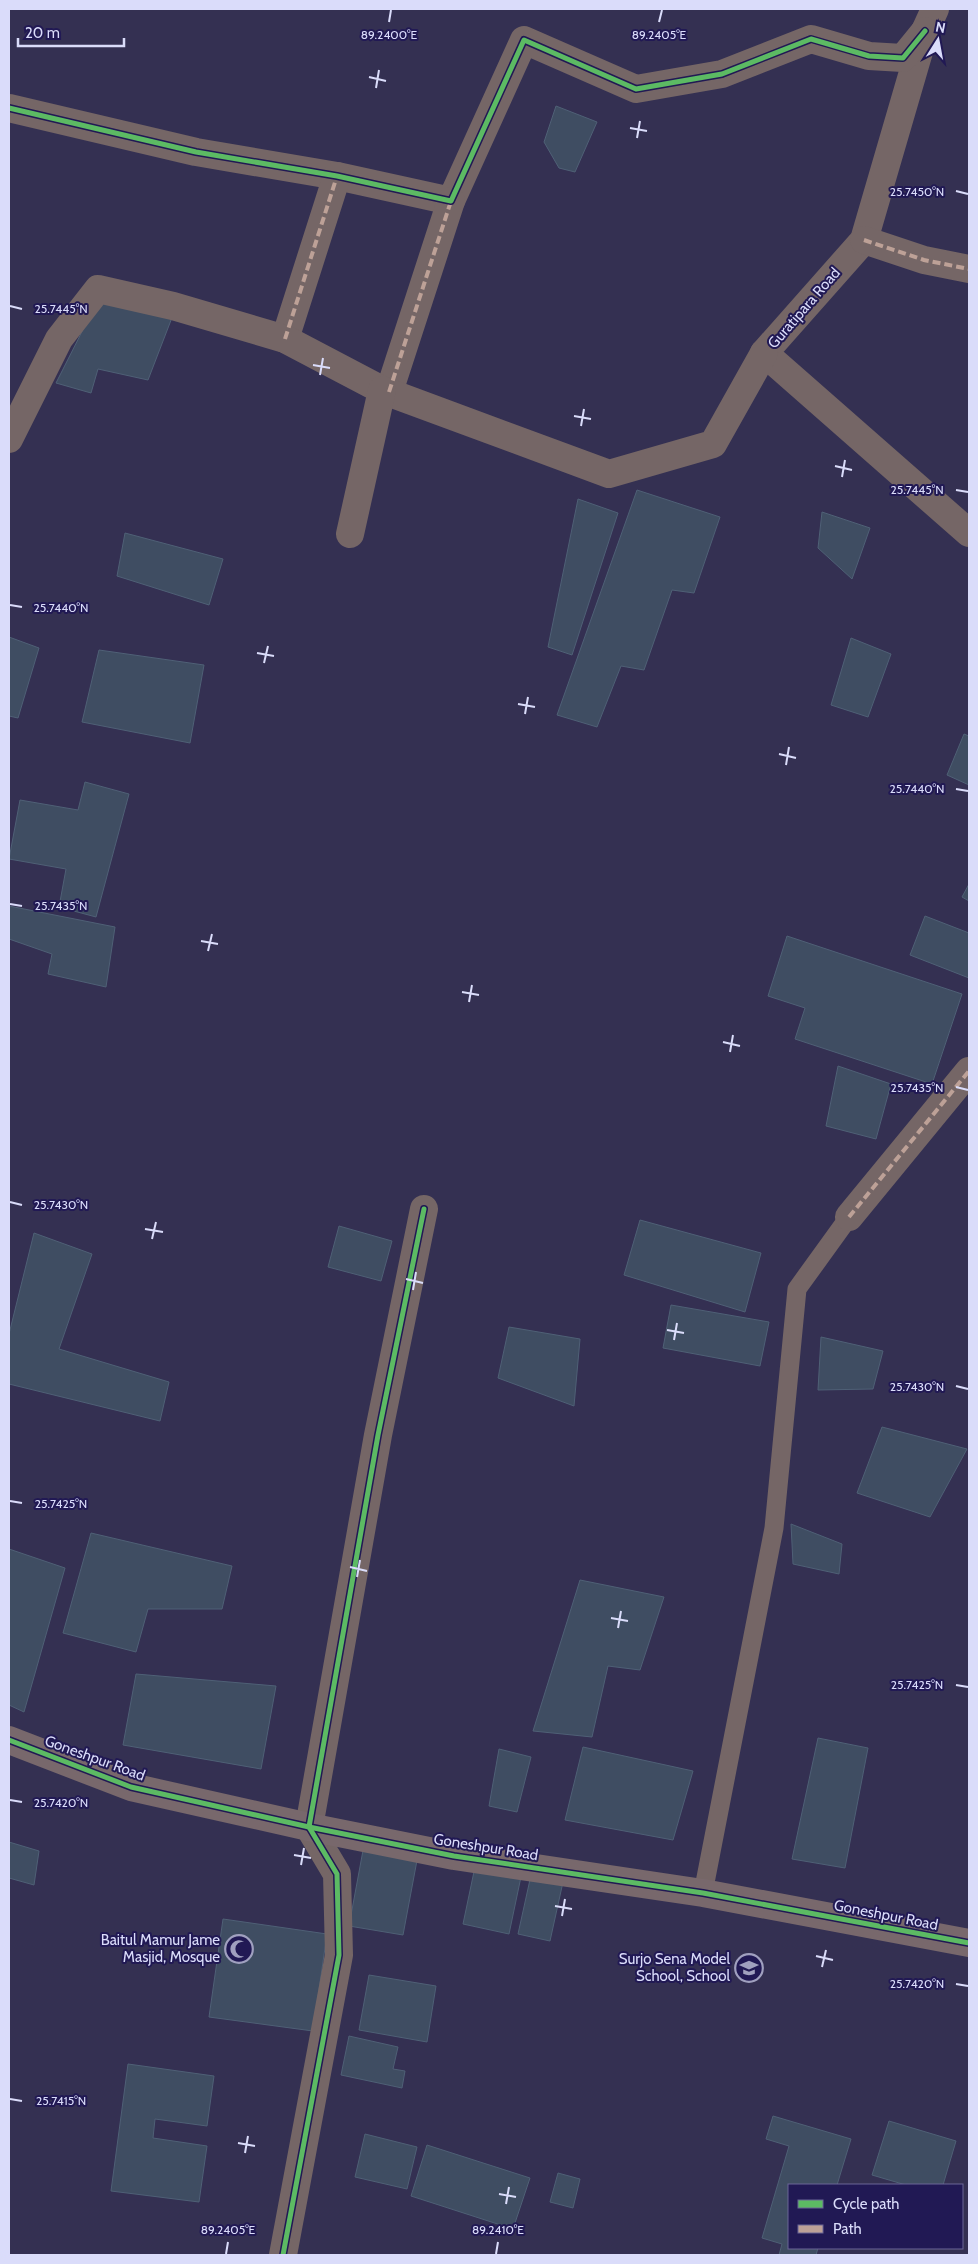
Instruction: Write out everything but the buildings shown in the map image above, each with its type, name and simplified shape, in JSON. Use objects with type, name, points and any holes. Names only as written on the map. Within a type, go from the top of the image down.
[{"type":"street","points":[[350,534],[385,391],[451,201],[524,40],[636,89],[722,74],[811,39],[869,56],[903,58],[930,20]]},
{"type":"street","name":"Guratipara Road","points":[[930,20],[864,240],[764,353],[969,533]]},
{"type":"street","points":[[9,108],[196,152],[337,176],[451,201]]},
{"type":"street","points":[[286,339],[337,176]]},
{"type":"street","points":[[864,240],[924,260],[969,269]]},
{"type":"street","points":[[9,439],[59,339],[98,289],[173,306],[286,339],[385,391],[609,474],[713,444],[764,353]]},
{"type":"street","points":[[849,1217],[969,1071]]},
{"type":"street","points":[[283,2255],[340,1955],[337,1874],[309,1827],[378,1435],[424,1209]]},
{"type":"street","name":"Goneshpur Road","points":[[9,1740],[131,1787],[309,1827],[454,1856],[703,1893],[969,1943]]},
{"type":"lane","points":[[703,1893],[774,1528],[797,1289],[849,1217]]},
{"type":"marked path","points":[[285,339],[337,176]]},
{"type":"marked path","points":[[389,392],[451,201]]},
{"type":"marked path","points":[[864,240],[924,260],[969,269]]},
{"type":"marked path","points":[[849,1217],[969,1071]]},
{"type":"cycle path","points":[[9,108],[196,152],[337,176],[451,201],[524,40],[636,89],[722,74],[811,39],[869,56],[903,58],[925,31]]},
{"type":"cycle path","points":[[283,2255],[339,1955],[337,1874],[309,1827],[378,1435],[424,1209]]},
{"type":"cycle path","points":[[9,1740],[131,1787],[309,1827],[454,1856],[703,1893],[969,1943]]},
{"type":"place","name":"Baitul Mamur Jame Masjid, Mosque","points":[[239,1949]]},
{"type":"place","name":"Surjo Sena Model School, School","points":[[749,1968]]}]
